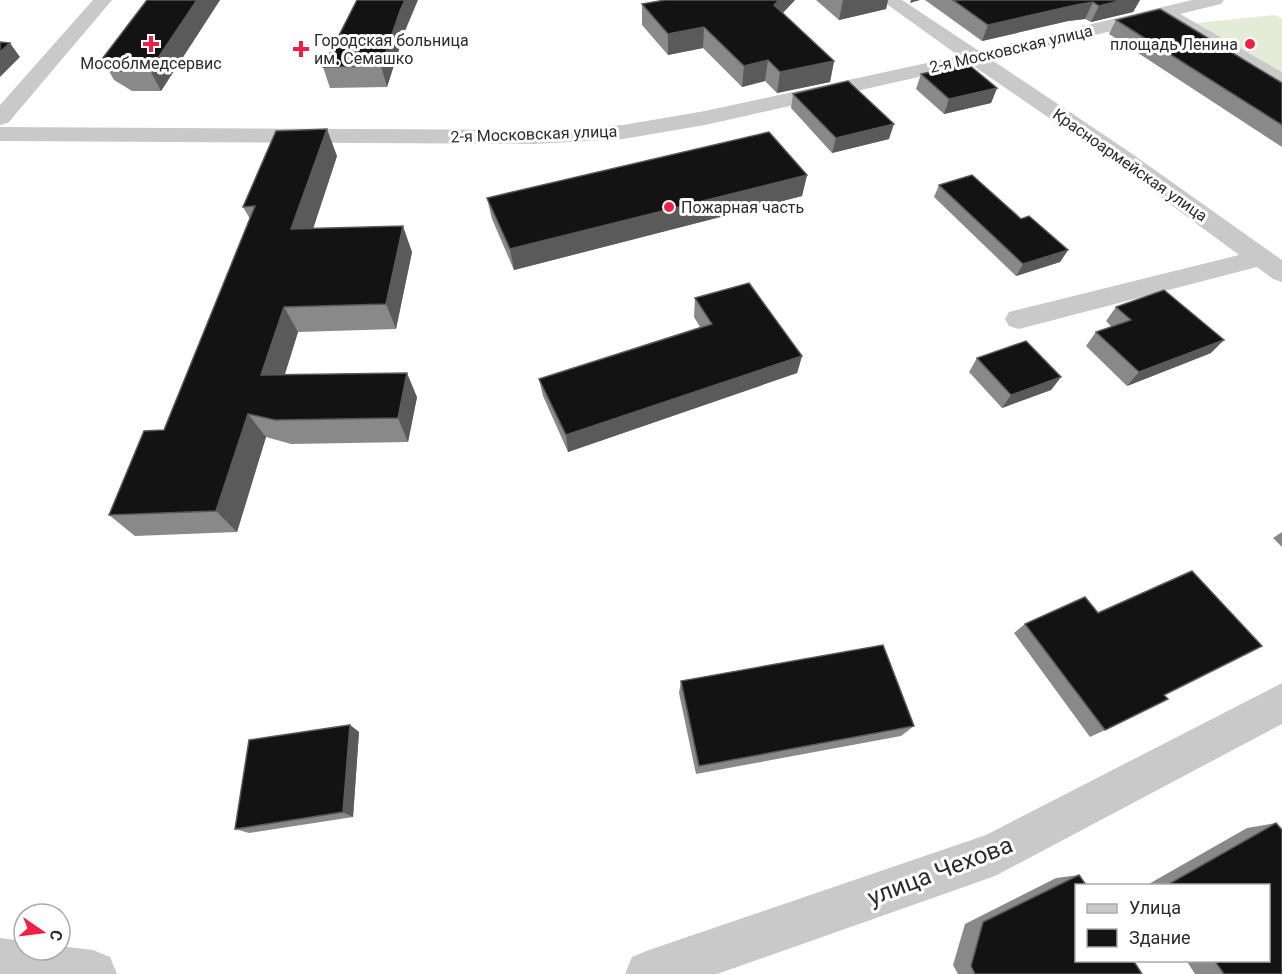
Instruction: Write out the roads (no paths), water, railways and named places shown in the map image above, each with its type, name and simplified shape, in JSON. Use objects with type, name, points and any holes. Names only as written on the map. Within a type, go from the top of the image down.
[{"type":"street","points":[[0,117],[103,0]]},
{"type":"street","name":"Красноармейская улица","points":[[890,0],[1120,156],[1271,266]]},
{"type":"street","points":[[1141,0],[1282,80]]},
{"type":"street","name":"2-я Московская улица","points":[[0,134],[534,137],[623,132],[705,118],[977,58],[1215,0]]},
{"type":"street","points":[[1019,319],[1271,266]]},
{"type":"street","name":"улица Чехова","points":[[649,974],[995,854],[1282,703]]},
{"type":"street","points":[[0,962],[93,974]]},
{"type":"place","name":"Мособлмедсервис","points":[[151,44]]},
{"type":"place","name":"площадь Ленина","points":[[1250,44]]},
{"type":"place","name":"Городская больница им. Семашко","points":[[301,49]]},
{"type":"place","name":"Пожарная часть","points":[[669,207]]}]
